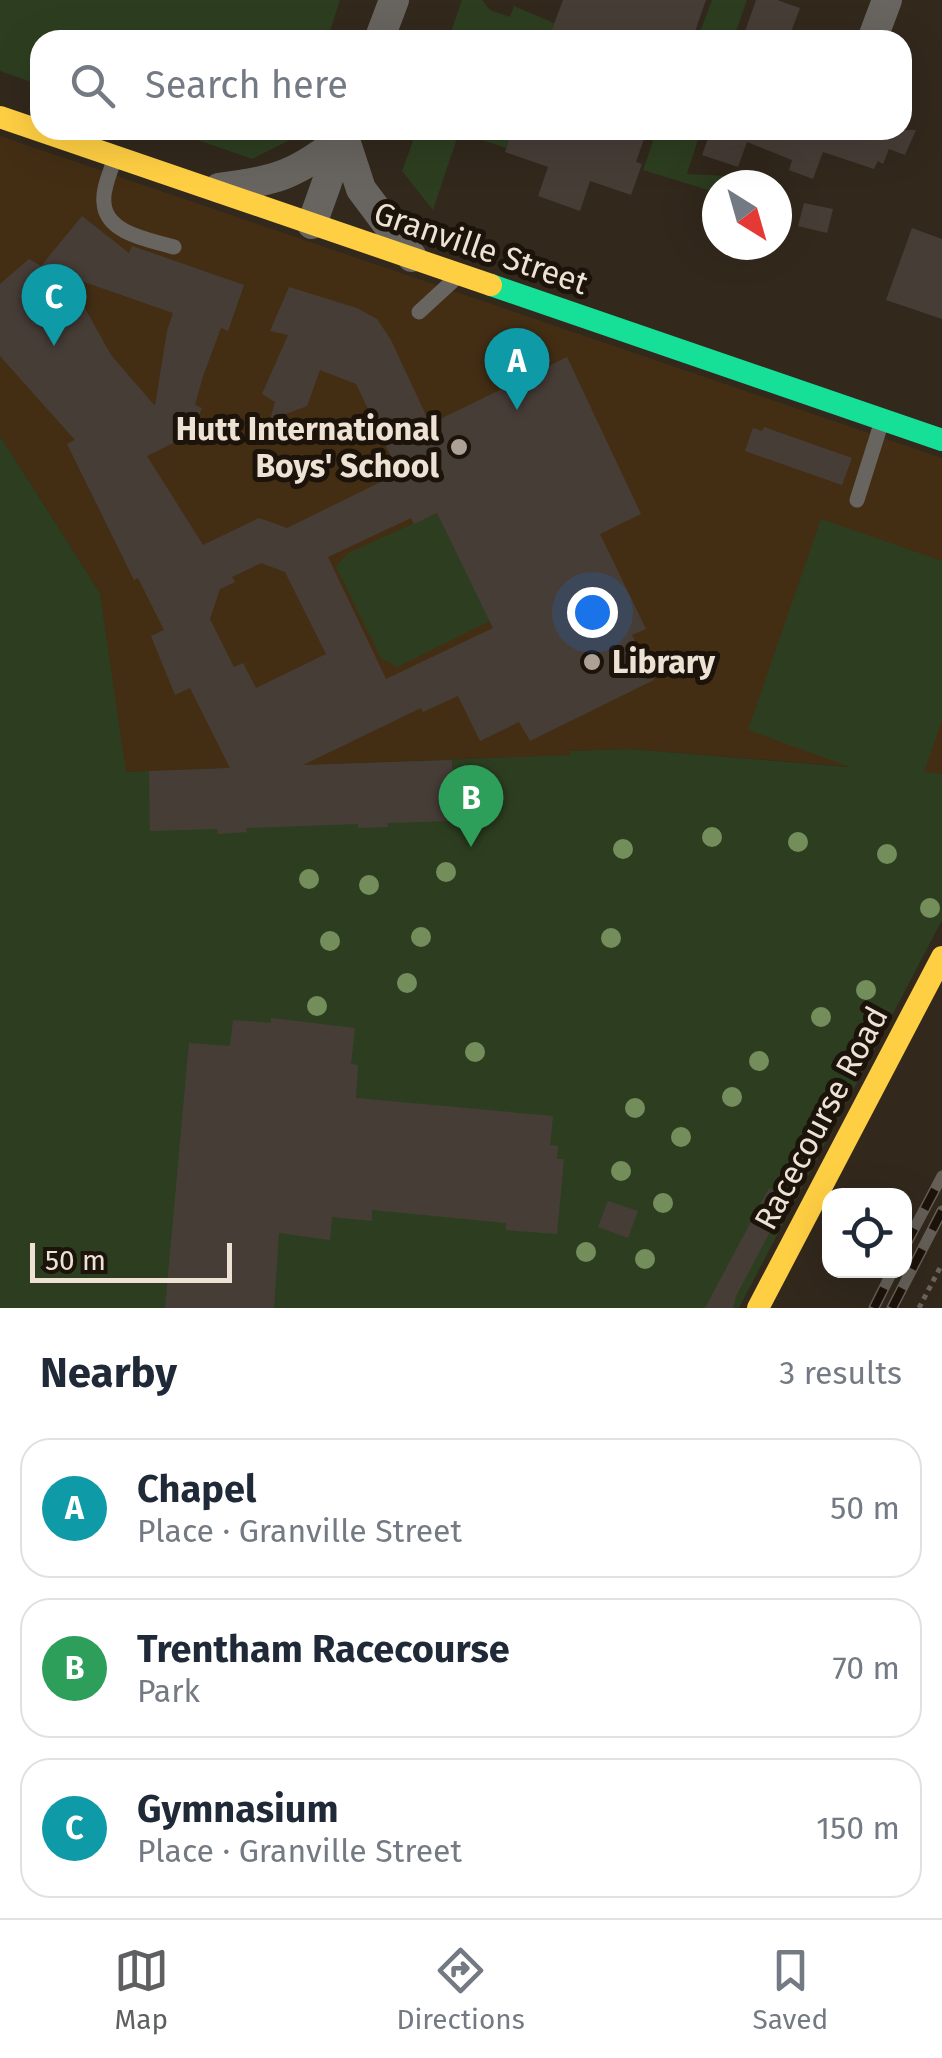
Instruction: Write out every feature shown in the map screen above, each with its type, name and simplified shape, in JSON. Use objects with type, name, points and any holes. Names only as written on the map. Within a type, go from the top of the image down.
[{"type":"street","points":[[383,30],[394,0]]},
{"type":"street","points":[[876,30],[887,0]]},
{"type":"street","name":"Granville Street","points":[[0,117],[30,127]]},
{"type":"street","name":"Granville Street","points":[[68,140],[942,440]]},
{"type":"street","points":[[211,190],[268,182],[310,163],[337,140]]},
{"type":"street","points":[[312,224],[342,140]]},
{"type":"street","points":[[347,140],[361,190],[414,259]]},
{"type":"street","name":"Racecourse Road","points":[[758,1308],[942,957]]},
{"type":"lane","points":[[116,156],[103,200],[110,218],[125,232],[174,247]]},
{"type":"lane","points":[[419,312],[459,275]]},
{"type":"lane","points":[[857,500],[883,420]]},
{"type":"path","points":[[919,1308],[942,1264]]},
{"type":"shaded area","name":"Hutt International Boys' School","points":[[0,136],[942,458],[942,774],[630,749],[571,751],[571,755],[125,772],[100,593],[0,436]]},
{"type":"green space","points":[[0,0],[340,0],[330,30],[30,30],[30,82],[0,71]]},
{"type":"green space","points":[[462,0],[482,0],[490,10],[510,17],[514,6],[554,23],[552,30],[452,30]]},
{"type":"green space","points":[[712,0],[747,0],[736,30],[701,30]]},
{"type":"green space","points":[[198,140],[290,140],[252,159]]},
{"type":"green space","points":[[413,140],[456,140],[433,210],[402,171]]},
{"type":"green space","points":[[482,140],[509,140],[506,148]]},
{"type":"green space","points":[[654,140],[698,140],[687,174],[702,175],[702,188],[643,170]]},
{"type":"green space","points":[[0,436],[100,593],[126,772],[570,755],[571,751],[630,749],[850,767],[748,730],[821,519],[942,561],[942,720],[924,772],[942,774],[942,920],[739,1308],[0,1308]]},
{"type":"green space","points":[[435,514],[490,621],[397,667],[381,658],[336,567],[348,553]]},
{"type":"building","points":[[563,0],[706,0],[696,30],[552,30]]},
{"type":"building","points":[[756,0],[777,0],[800,8],[792,30],[746,30]]},
{"type":"building","points":[[509,140],[644,140],[636,162],[642,164],[631,195],[590,181],[580,211],[538,196],[548,167],[505,152]]},
{"type":"building","points":[[707,140],[912,140],[905,155],[889,149],[883,164],[878,161],[874,169],[823,152],[813,179],[789,170],[792,160],[747,142],[738,167],[702,155]]},
{"type":"building","points":[[804,203],[833,209],[827,233],[798,226]]},
{"type":"building","points":[[82,216],[129,253],[132,246],[244,285],[228,331],[221,328],[203,376],[195,405],[202,408],[192,434],[147,456],[203,545],[259,518],[287,528],[399,473],[356,384],[320,370],[307,406],[270,420],[275,402],[262,394],[288,335],[270,331],[289,287],[357,308],[377,319],[391,340],[430,424],[567,357],[641,514],[600,534],[646,629],[632,635],[654,680],[530,741],[519,722],[480,741],[458,696],[423,712],[421,708],[303,765],[452,760],[454,821],[387,823],[388,827],[358,828],[358,824],[246,828],[247,832],[218,834],[217,829],[150,831],[149,771],[230,768],[190,688],[175,695],[151,636],[164,630],[138,578],[134,580],[67,444],[75,440],[0,356],[0,284],[29,259],[41,266]],"holes":[[[67,276],[173,313],[155,406],[111,355]],[[437,513],[493,628],[386,679],[328,557],[411,518],[414,524]],[[261,563],[285,572],[326,654],[256,688],[243,663],[234,667],[210,619],[220,589],[235,582],[232,577]]]},
{"type":"building","points":[[912,228],[942,239],[942,319],[886,300]]},
{"type":"building","points":[[764,427],[852,458],[842,485],[745,451],[753,428],[762,431]]},
{"type":"building","points":[[271,1018],[355,1028],[351,1064],[358,1065],[356,1098],[553,1116],[550,1145],[558,1146],[557,1159],[564,1159],[557,1234],[506,1230],[506,1223],[372,1210],[372,1221],[332,1217],[330,1240],[279,1233],[274,1308],[165,1308],[189,1043],[230,1046],[233,1020],[271,1023]]},
{"type":"building","points":[[769,1188],[788,1198],[733,1308],[705,1308]]},
{"type":"building","points":[[608,1201],[638,1211],[628,1238],[598,1227]]},
{"type":"railway","points":[[912,1233],[942,1176]]},
{"type":"railway","points":[[892,1308],[942,1211]]},
{"type":"railway","points":[[874,1308],[889,1278]]},
{"type":"traffic: fast","points":[[491,285],[942,440]]},
{"type":"traffic: slow","points":[[0,117],[30,127]]},
{"type":"traffic: slow","points":[[67,140],[491,285]]},
{"type":"traffic: slow","points":[[758,1308],[942,957]]},
{"type":"place","name":"Gymnasium","points":[[54,346]]},
{"type":"place","name":"Chapel","points":[[517,410]]},
{"type":"place","name":"Hutt International Boys' School","points":[[459,447]]},
{"type":"place","name":"Library","points":[[592,662]]},
{"type":"place","name":"Trentham Racecourse","points":[[471,847]]}]
